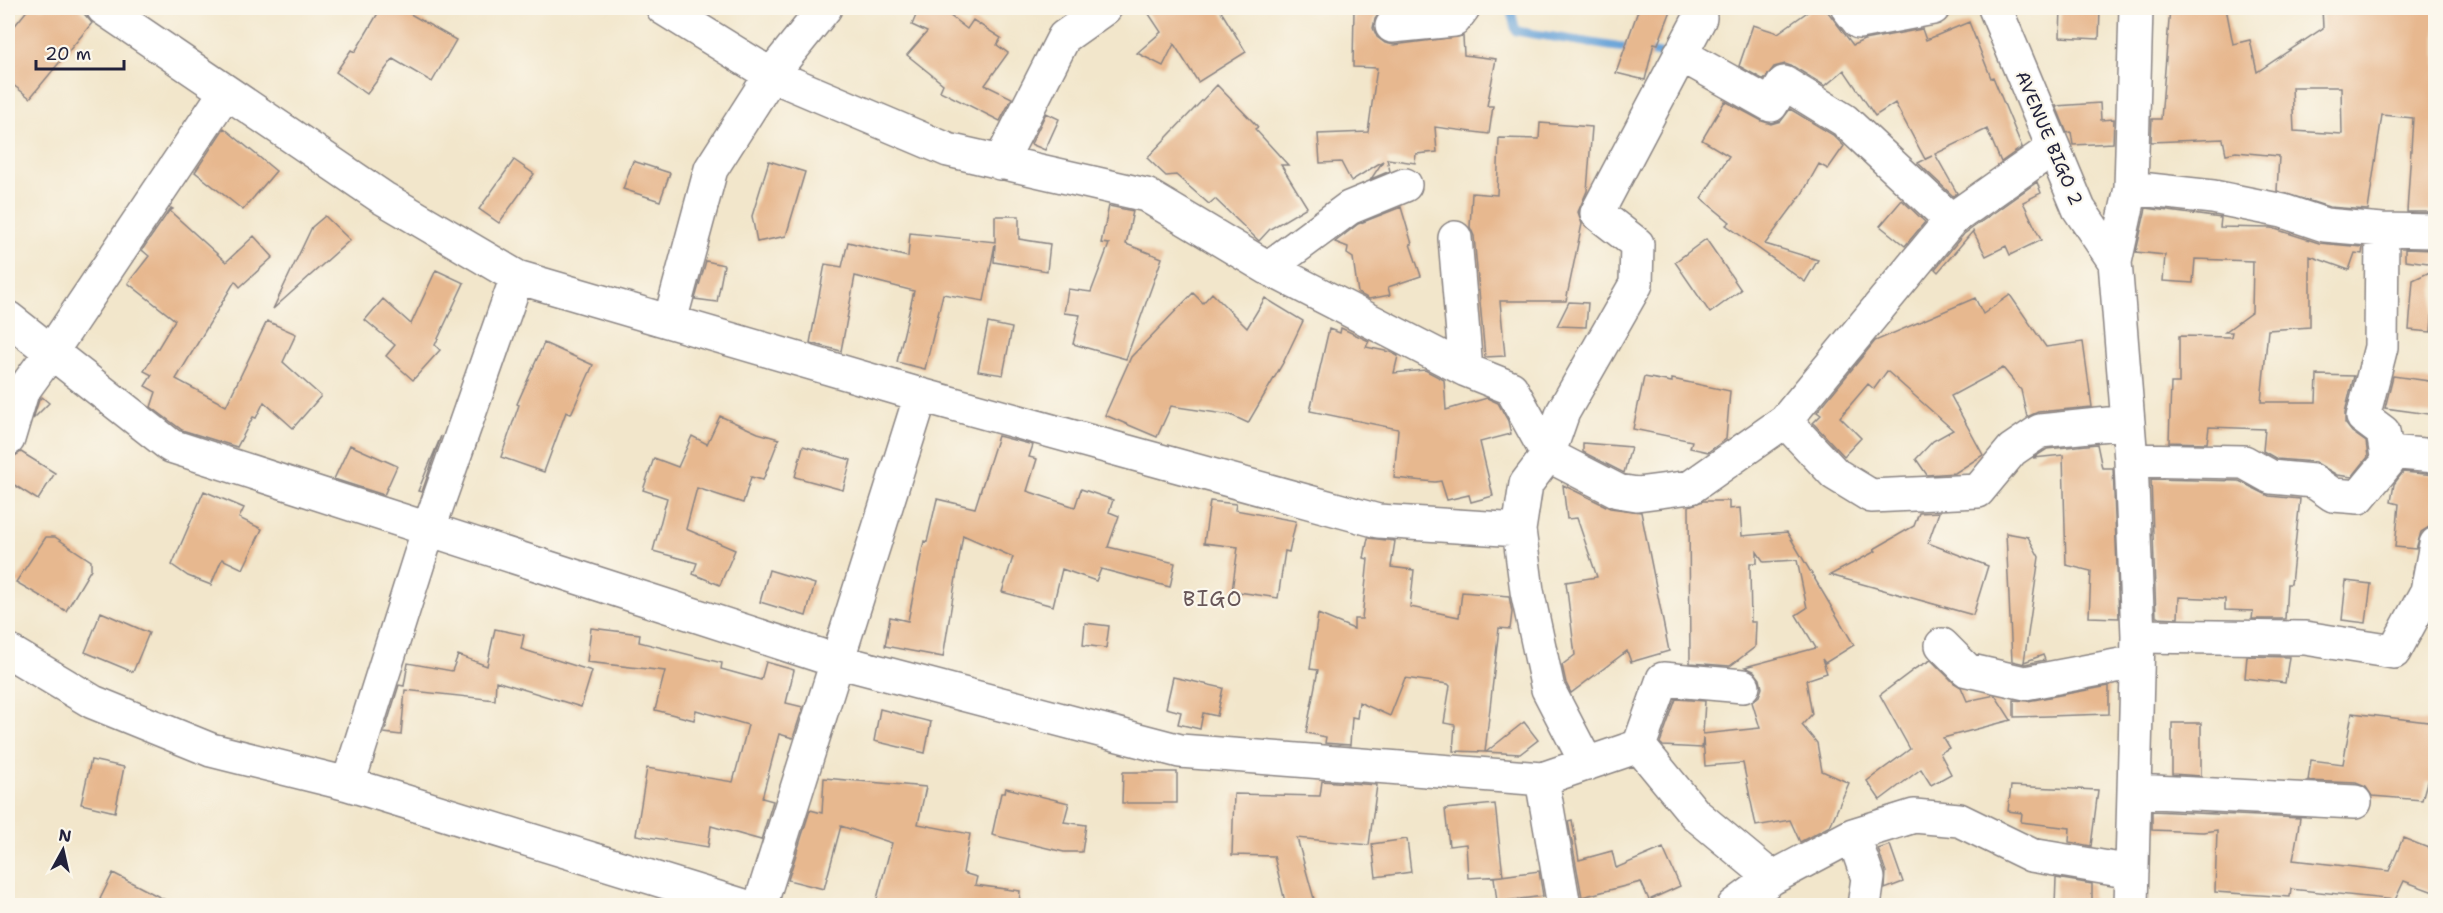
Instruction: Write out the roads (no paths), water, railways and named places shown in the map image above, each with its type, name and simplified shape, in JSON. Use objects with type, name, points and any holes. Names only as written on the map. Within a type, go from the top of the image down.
[{"type":"street","points":[[103,8],[225,93],[383,198],[517,277],[921,395],[1378,521],[1519,530]]},
{"type":"street","points":[[663,8],[771,75],[948,150],[1146,195],[1268,268],[1466,370],[1511,388],[1548,455],[1618,491],[1637,494],[1691,487],[1785,421],[1951,220],[2053,148]]},
{"type":"street","points":[[670,321],[711,169],[771,75],[825,8]]},
{"type":"street","points":[[1000,163],[1064,37],[1105,8]]},
{"type":"street","points":[[1392,26],[1454,20],[1463,8]]},
{"type":"street","points":[[1587,764],[1548,689],[1527,591],[1519,530],[1526,484],[1548,455],[1563,412],[1636,284],[1637,244],[1598,213],[1700,18],[1699,8]]},
{"type":"street","points":[[1848,8],[1859,22],[1933,8]]},
{"type":"street","name":"AVENUE BIGO 2","points":[[1995,8],[2079,210],[2115,262]]},
{"type":"street","points":[[2131,906],[2137,649],[2131,460],[2115,262],[2131,188],[2136,8]]},
{"type":"street","points":[[1680,54],[1771,105],[1784,83],[1804,95],[1844,120],[1951,220]]},
{"type":"street","points":[[8,439],[22,392],[225,93]]},
{"type":"street","points":[[1268,268],[1348,208],[1405,185]]},
{"type":"street","points":[[2131,188],[2213,197],[2283,211],[2325,225],[2382,230],[2436,231]]},
{"type":"street","points":[[2131,460],[2244,462],[2271,477],[2313,481],[2333,495],[2359,497],[2388,462],[2383,432],[2363,417],[2381,347],[2382,230]]},
{"type":"street","points":[[1455,238],[1466,370]]},
{"type":"street","points":[[348,784],[429,528],[517,277]]},
{"type":"street","points":[[8,318],[171,446],[837,661],[1180,751],[1542,779],[1639,746]]},
{"type":"street","points":[[760,906],[921,395]]},
{"type":"street","points":[[1785,421],[1835,474],[1871,496],[1978,491],[2012,450],[2040,431],[2128,422]]},
{"type":"street","points":[[2387,452],[2436,456]]},
{"type":"street","points":[[1942,645],[1967,670],[2025,683],[2137,649],[2305,638],[2394,652],[2431,592],[2436,544]]},
{"type":"street","points":[[8,651],[93,702],[211,750],[348,784],[744,906]]},
{"type":"street","points":[[1639,746],[1663,679],[1743,686]]},
{"type":"street","points":[[1639,746],[1695,814],[1772,878]]},
{"type":"street","points":[[1542,779],[1564,906]]},
{"type":"street","points":[[2134,791],[2355,802]]},
{"type":"street","points":[[1734,906],[1772,878],[1854,835],[1914,816],[1959,820],[2031,855],[2132,872]]},
{"type":"street","points":[[1854,835],[1868,878],[1864,906]]},
{"type":"waterway","points":[[1510,8],[1516,31],[1660,54],[1671,60]]},
{"type":"district","name":"BIGO","points":[[1213,599]]}]
